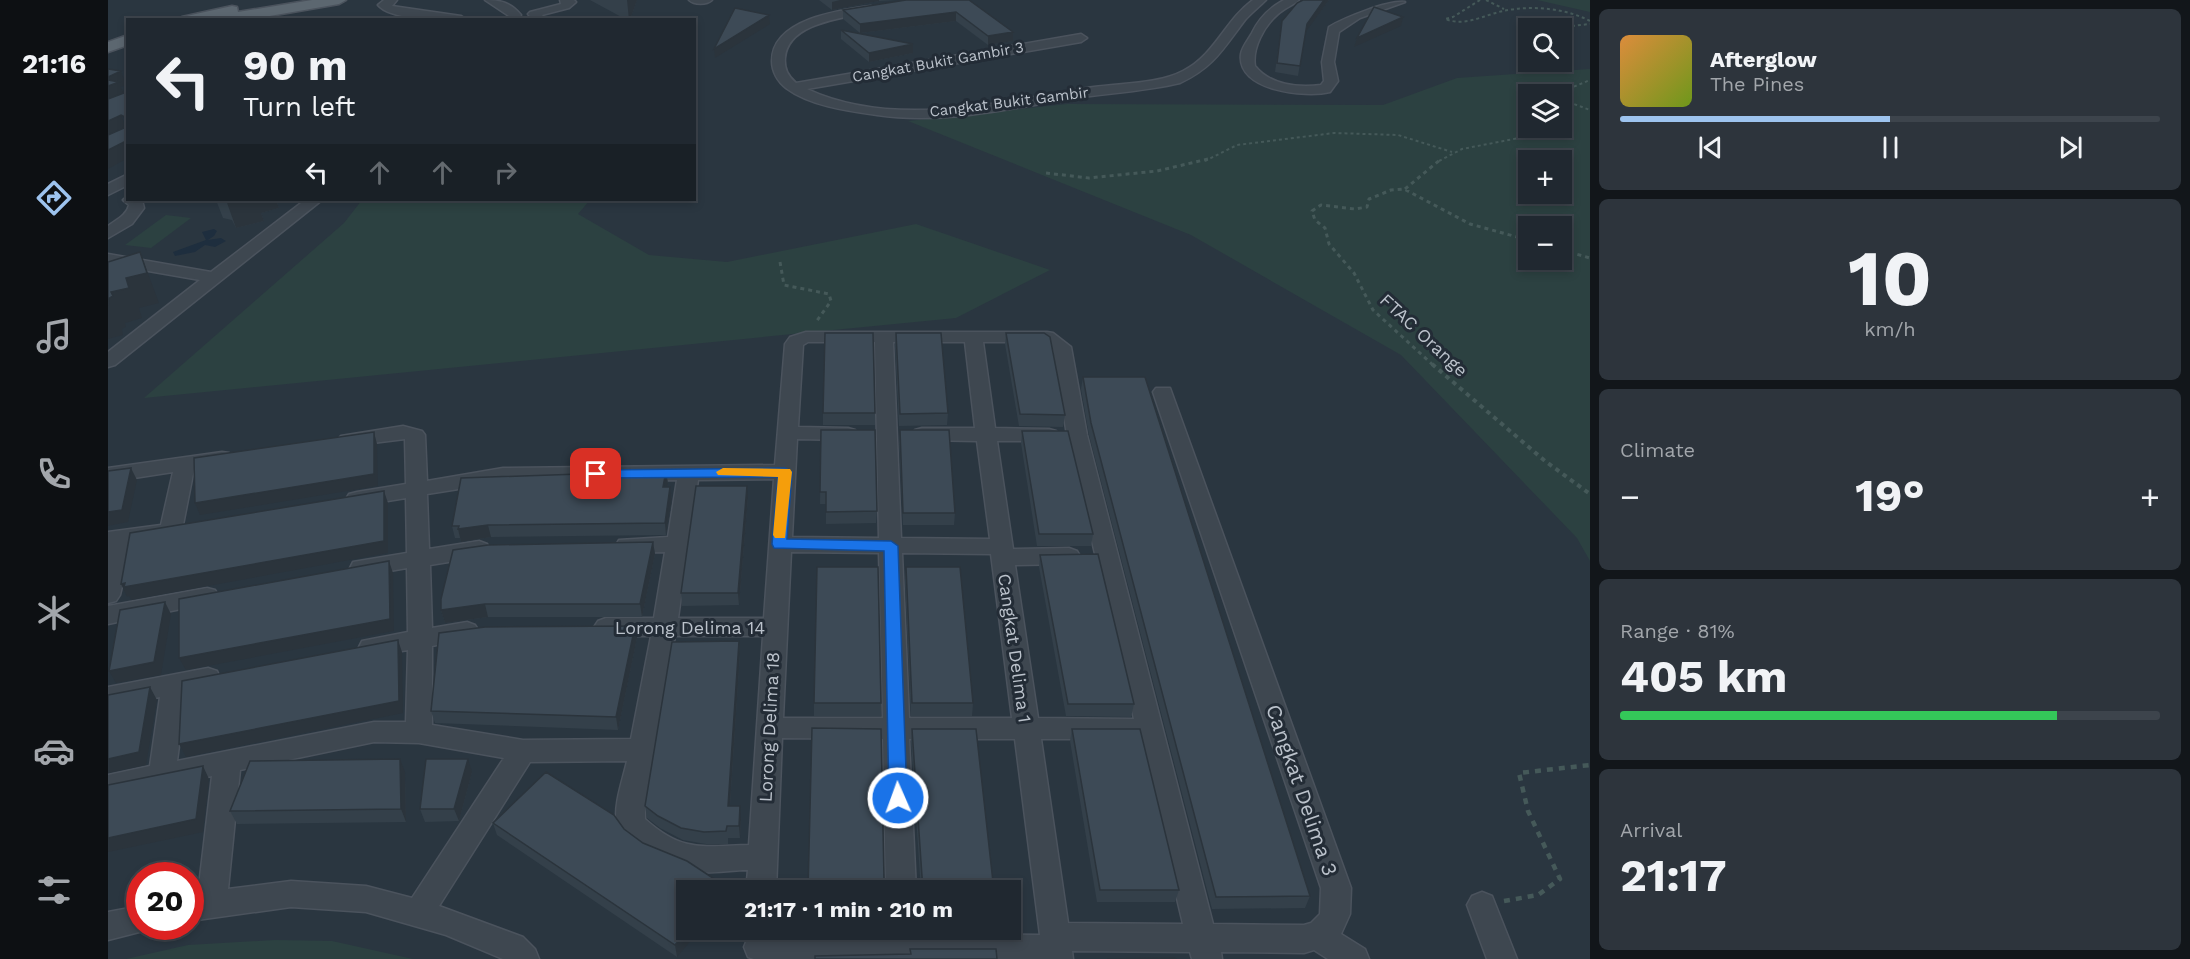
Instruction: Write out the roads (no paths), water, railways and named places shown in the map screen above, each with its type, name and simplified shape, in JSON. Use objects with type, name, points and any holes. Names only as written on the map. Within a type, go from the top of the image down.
[{"type":"main road","points":[[198,18],[292,0]]},
{"type":"main road","points":[[227,18],[306,3],[339,0]]},
{"type":"main road","points":[[108,40],[126,35]]},
{"type":"main road","points":[[108,47],[126,41]]},
{"type":"street","points":[[391,0],[384,5],[388,9],[448,18]]},
{"type":"street","points":[[491,0],[512,11],[513,18]]},
{"type":"street","points":[[538,18],[534,14],[565,6],[570,2],[566,0]]},
{"type":"street","points":[[695,0],[705,0]]},
{"type":"street","name":"Cangkat Bukit Gambir","points":[[795,87],[837,103],[908,114],[955,111],[1175,80],[1202,67],[1216,53],[1243,14],[1260,0]]},
{"type":"street","points":[[1293,0],[1270,14],[1262,23],[1247,54],[1249,68],[1258,76],[1291,89],[1312,92],[1325,89],[1331,81],[1328,62],[1333,30],[1356,16],[1399,2]]},
{"type":"street","points":[[795,87],[783,79],[778,61],[783,45],[795,32],[828,17],[879,8]]},
{"type":"street","name":"Cangkat Bukit Gambir 3","points":[[795,87],[1081,38]]},
{"type":"street","points":[[108,190],[126,179]]},
{"type":"street","points":[[108,196],[126,199]]},
{"type":"street","points":[[108,233],[135,214],[137,203],[133,201]]},
{"type":"street","points":[[108,361],[313,201]]},
{"type":"street","points":[[108,259],[215,278]]},
{"type":"street","points":[[901,880],[884,337],[1047,337],[1062,347],[1077,435],[1205,948]]},
{"type":"street","name":"Lorong Delima 18","points":[[761,880],[787,433],[800,343],[884,337]]},
{"type":"street","name":"Cangkat Delima 1","points":[[973,337],[1057,948]]},
{"type":"street","name":"Cangkat Delima 3","points":[[1163,392],[1336,888],[1338,903],[1336,915],[1329,927],[1318,936]]},
{"type":"street","points":[[323,444],[411,433],[415,435],[420,638],[419,733]]},
{"type":"street","points":[[787,433],[1077,435]]},
{"type":"street","points":[[108,475],[243,456]]},
{"type":"street","points":[[171,530],[185,464]]},
{"type":"street","points":[[689,472],[665,627],[631,808],[631,824],[653,844],[689,859],[762,857]]},
{"type":"street","points":[[334,503],[503,475],[785,472]]},
{"type":"street","points":[[108,595],[115,539],[194,526]]},
{"type":"street","points":[[607,545],[677,544]]},
{"type":"street","points":[[780,544],[891,546],[1108,556]]},
{"type":"street","points":[[338,573],[418,558],[503,547]]},
{"type":"street","points":[[108,615],[223,594]]},
{"type":"street","name":"Lorong Delima 14","points":[[582,627],[775,627]]},
{"type":"street","points":[[350,651],[488,628]]},
{"type":"street","points":[[108,697],[233,674]]},
{"type":"street","points":[[162,774],[174,685]]},
{"type":"street","points":[[769,728],[1151,729]]},
{"type":"street","points":[[108,786],[374,732],[419,733],[523,751],[643,750]]},
{"type":"street","points":[[418,914],[523,751]]},
{"type":"street","points":[[204,889],[227,762]]},
{"type":"street","points":[[204,906],[291,894],[366,899],[448,922],[512,947],[524,959]]},
{"type":"street","points":[[1482,905],[1502,959]]},
{"type":"street","points":[[108,926],[126,922]]},
{"type":"street","points":[[755,945],[1205,948],[1318,936],[1354,959]]},
{"type":"water","points":[[214,229],[217,231],[208,240],[221,238],[226,241],[215,247],[205,245],[195,252],[175,256],[173,252],[206,240],[202,232]]}]
